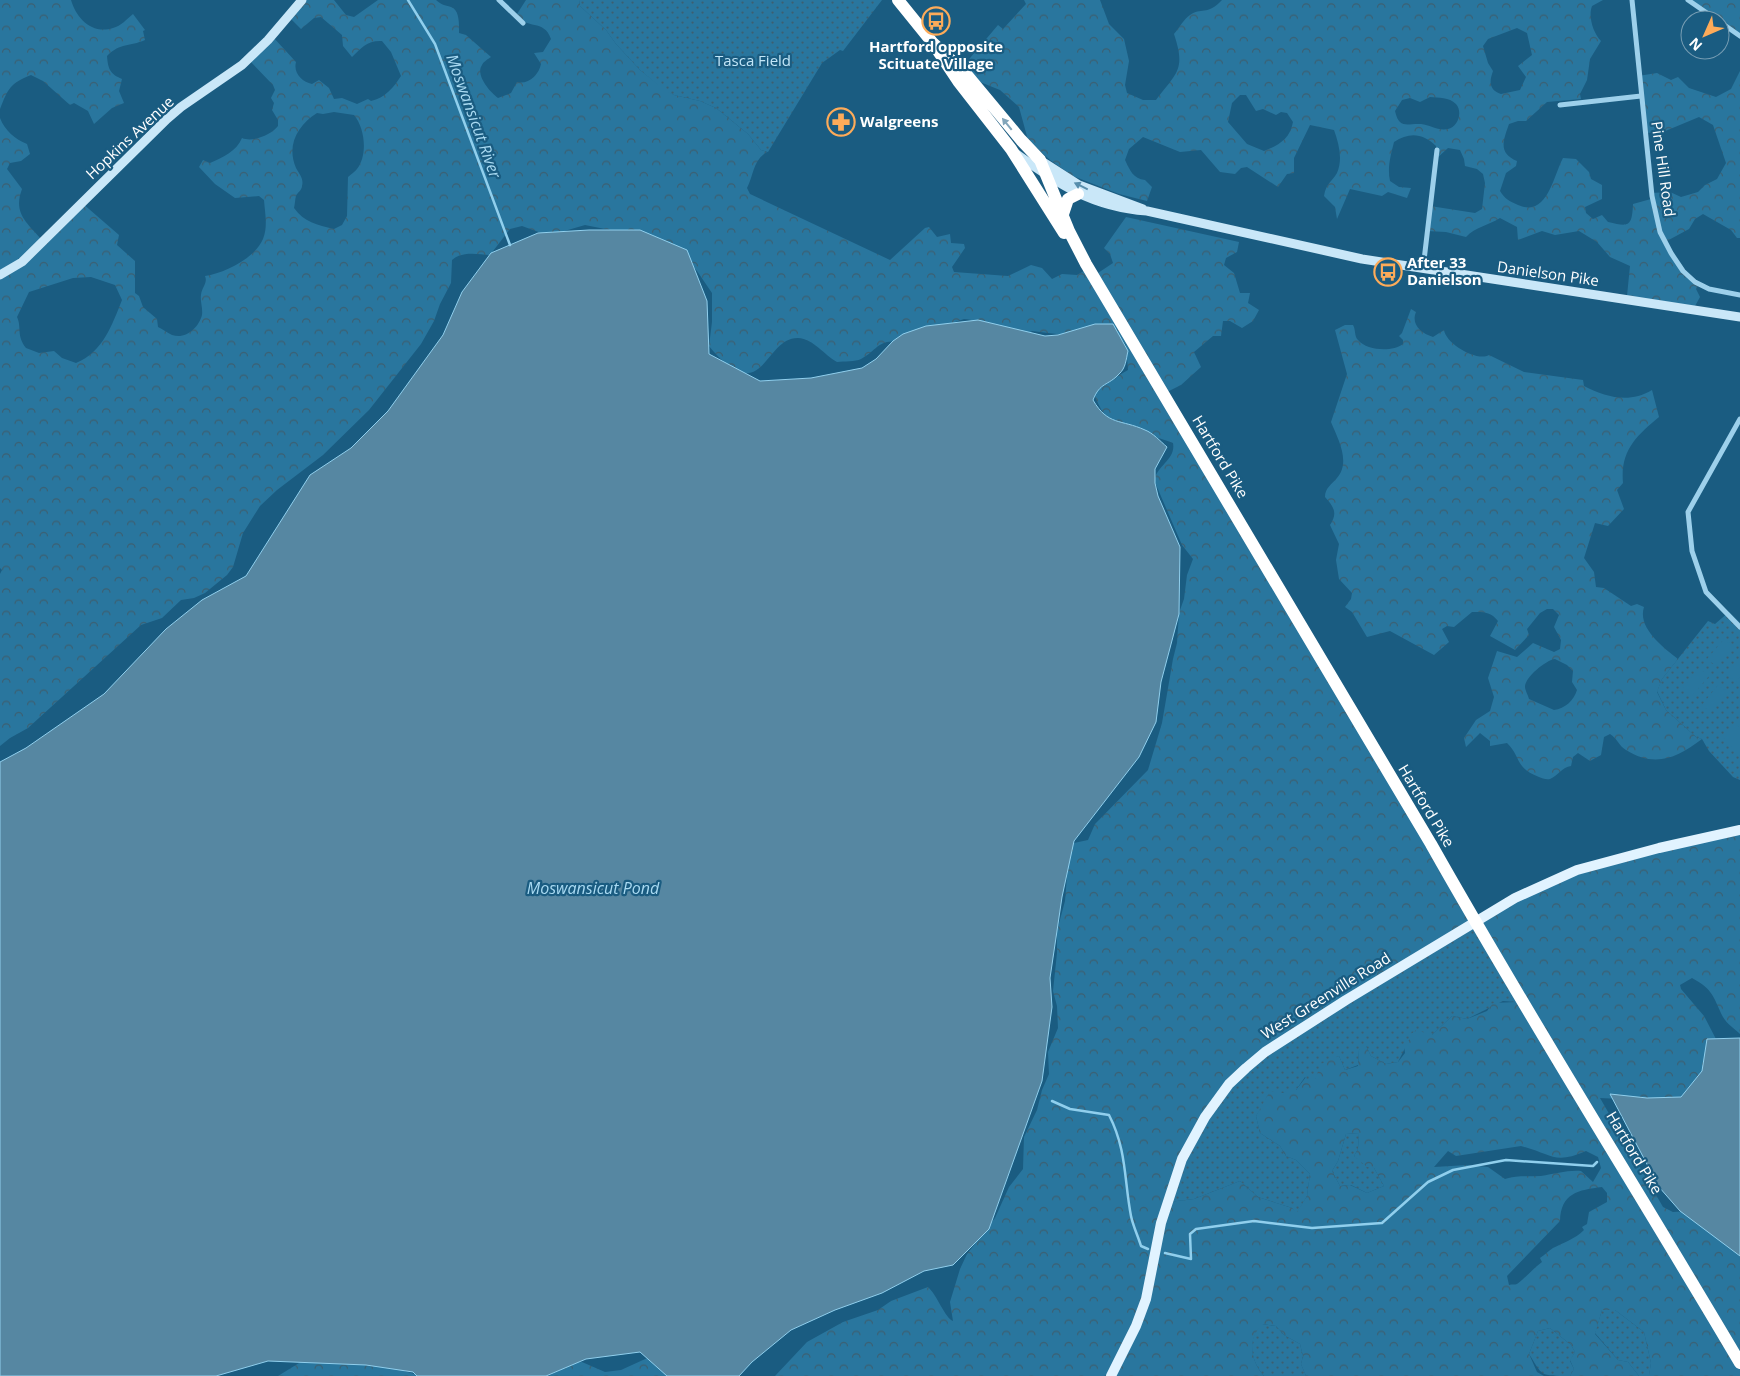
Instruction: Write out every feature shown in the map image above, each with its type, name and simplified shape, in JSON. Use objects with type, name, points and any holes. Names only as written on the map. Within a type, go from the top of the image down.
[{"type":"highway","name":"Hartford Pike","points":[[898,0],[932,42],[958,81],[1011,149],[1086,264],[1431,844],[1474,921],[1611,1145],[1740,1363]]},
{"type":"highway","name":"Hartford Pike","points":[[932,42],[967,75],[1016,135],[1040,160],[1086,264]]},
{"type":"highway","points":[[1063,214],[1068,199],[1078,194]]},
{"type":"main road","name":"Hopkins Avenue","points":[[0,275],[22,262],[167,119],[242,65],[302,0]]},
{"type":"main road","name":"Danielson Pike","points":[[1011,149],[1047,176],[1078,194],[1124,209],[1147,211]]},
{"type":"main road","name":"Danielson Pike","points":[[1040,160],[1079,185],[1147,211],[1323,252],[1740,318]]},
{"type":"main road","name":"West Greenville Road","points":[[1111,1376],[1136,1326],[1146,1299],[1161,1223],[1182,1158],[1205,1117],[1230,1084],[1265,1052],[1474,921],[1515,898],[1577,870],[1659,848],[1740,830]]},
{"type":"street","points":[[499,0],[523,23]]},
{"type":"street","name":"Pine Hill Road","points":[[1632,0],[1652,196],[1660,232],[1683,271],[1695,282],[1709,289],[1740,295]]},
{"type":"street","points":[[1688,0],[1703,10]]},
{"type":"street","points":[[1560,105],[1641,96]]},
{"type":"street","points":[[1423,269],[1437,150]]},
{"type":"street","points":[[1740,419],[1688,512],[1692,551],[1706,592],[1740,627]]},
{"type":"green space","points":[[0,0],[71,0],[81,19],[92,27],[105,30],[116,27],[133,14],[145,30],[143,31],[145,40],[121,47],[107,56],[110,70],[122,79],[119,91],[124,103],[112,108],[94,124],[88,111],[74,103],[70,105],[43,81],[31,75],[14,84],[5,96],[0,109]]},
{"type":"green space","points":[[301,0],[334,0],[346,15],[354,17],[378,0],[436,0],[456,11],[459,33],[466,35],[491,57],[483,64],[480,74],[491,92],[498,98],[511,93],[517,82],[529,81],[535,75],[541,64],[534,53],[543,52],[551,39],[548,33],[540,26],[525,22],[517,14],[526,0],[579,0],[580,6],[606,30],[640,70],[674,95],[700,101],[716,108],[748,134],[761,150],[767,152],[762,155],[754,168],[747,188],[750,194],[890,260],[925,228],[929,227],[937,237],[950,234],[951,243],[964,244],[965,248],[952,267],[954,272],[1008,276],[1031,265],[1042,268],[1052,279],[1062,274],[1077,275],[1089,268],[1095,275],[1113,263],[1110,254],[1104,248],[1126,217],[1239,242],[1237,252],[1226,258],[1224,265],[1234,273],[1240,293],[1250,293],[1248,303],[1259,310],[1253,321],[1242,328],[1230,321],[1223,321],[1221,336],[1213,336],[1194,352],[1201,367],[1181,385],[1165,393],[1476,919],[1546,883],[1740,830],[1740,1034],[1725,1020],[1712,994],[1705,986],[1692,978],[1680,985],[1681,989],[1704,1016],[1717,1041],[1705,1103],[1600,1098],[1663,1207],[1673,1212],[1689,1211],[1740,1244],[1740,1376],[1646,1376],[1649,1375],[1651,1363],[1644,1332],[1615,1310],[1602,1310],[1595,1334],[1618,1360],[1628,1362],[1639,1376],[1570,1376],[1574,1369],[1570,1360],[1575,1352],[1571,1345],[1550,1328],[1538,1331],[1529,1354],[1537,1372],[1544,1376],[1306,1376],[1301,1364],[1303,1356],[1300,1344],[1284,1335],[1276,1326],[1263,1324],[1254,1336],[1252,1349],[1259,1370],[1264,1376],[775,1376],[807,1342],[843,1322],[878,1310],[891,1301],[928,1287],[947,1316],[953,1321],[950,1302],[960,1269],[967,1254],[995,1218],[1009,1187],[1023,1169],[1024,1137],[1037,1110],[1042,1090],[1049,1074],[1048,1052],[1058,1028],[1057,1006],[1053,991],[1057,931],[1065,901],[1069,851],[1074,843],[1088,840],[1095,824],[1148,770],[1162,723],[1177,643],[1179,613],[1184,599],[1187,575],[1193,559],[1182,545],[1154,480],[1172,453],[1173,443],[1129,430],[1112,421],[1103,413],[1092,391],[1128,370],[1126,345],[1112,326],[1073,336],[1032,331],[1025,334],[1017,334],[964,319],[896,342],[881,344],[859,360],[837,362],[814,344],[798,338],[787,341],[777,348],[761,366],[752,372],[741,372],[727,365],[709,346],[712,322],[712,293],[684,256],[620,232],[585,225],[561,232],[544,234],[522,226],[510,229],[490,255],[465,254],[452,260],[451,283],[434,321],[421,344],[369,410],[323,455],[277,490],[260,506],[243,533],[233,567],[227,575],[205,593],[194,598],[181,600],[162,618],[141,625],[28,728],[0,746],[0,574],[2,570],[0,568],[0,118],[11,134],[27,144],[30,154],[21,161],[10,163],[7,169],[22,189],[19,205],[20,211],[31,228],[42,240],[82,203],[119,235],[117,245],[135,261],[135,293],[139,296],[143,307],[157,319],[158,327],[172,335],[182,336],[195,328],[202,315],[201,297],[206,281],[205,276],[221,272],[238,264],[259,246],[265,234],[264,200],[259,196],[235,198],[215,184],[199,167],[203,160],[210,163],[229,154],[237,147],[242,138],[257,139],[278,126],[278,120],[272,110],[274,103],[271,98],[275,90],[273,85],[249,60],[272,36],[296,62],[297,73],[302,79],[312,84],[319,80],[329,88],[334,99],[342,98],[357,104],[368,99],[371,101],[376,100],[385,95],[401,76],[391,52],[382,41],[369,43],[352,57],[343,46],[342,35],[321,17],[314,18],[301,29],[288,16]],"holes":[[[334,112],[354,115],[361,127],[364,142],[363,156],[360,163],[356,170],[348,177],[347,216],[342,225],[334,229],[307,220],[294,208],[296,196],[301,189],[302,178],[293,160],[293,144],[304,123],[317,113]],[[91,277],[115,285],[122,300],[110,328],[100,345],[76,363],[62,358],[54,351],[39,353],[26,348],[21,339],[17,317],[29,292],[73,278]],[[1477,922],[1516,1002],[1493,1003],[1487,1011],[1467,1019],[1452,1016],[1432,1035],[1416,1030],[1410,1035],[1409,1040],[1404,1045],[1405,1053],[1398,1062],[1386,1064],[1371,1056],[1366,1046],[1363,1046],[1359,1050],[1358,1066],[1345,1070],[1339,1056],[1321,1064],[1315,1079],[1307,1079],[1306,1077],[1296,1090],[1287,1090],[1283,1093],[1270,1091],[1256,1116],[1260,1133],[1280,1146],[1286,1156],[1296,1160],[1310,1174],[1307,1196],[1297,1212],[1292,1208],[1258,1197],[1240,1181],[1194,1199],[1169,1202],[1204,1117],[1265,1052]],[[1359,1133],[1358,1149],[1354,1156],[1367,1167],[1374,1168],[1384,1186],[1367,1193],[1350,1185],[1340,1186],[1332,1171],[1338,1161],[1346,1134]],[[1521,1146],[1560,1158],[1586,1151],[1598,1157],[1601,1168],[1593,1182],[1581,1171],[1505,1179],[1488,1167],[1468,1165],[1434,1167],[1448,1151],[1456,1156]],[[1602,1187],[1607,1193],[1607,1202],[1589,1212],[1587,1224],[1582,1227],[1584,1230],[1551,1249],[1540,1258],[1542,1262],[1519,1282],[1509,1285],[1507,1276],[1560,1221],[1561,1212],[1567,1199],[1585,1190]]]},
{"type":"green space","name":"Tasca Field","points":[[579,0],[882,0],[843,51],[840,50],[822,63],[768,152],[761,150],[748,134],[716,108],[700,101],[665,91],[640,70],[606,30],[580,6]]},
{"type":"green space","points":[[1024,0],[1100,0],[1109,24],[1124,39],[1129,61],[1125,85],[1127,93],[1143,100],[1156,100],[1174,76],[1179,63],[1178,46],[1174,34],[1190,15],[1208,10],[1222,0],[1603,0],[1592,6],[1591,10],[1592,24],[1601,41],[1590,59],[1587,80],[1580,94],[1581,99],[1547,102],[1526,121],[1509,124],[1504,146],[1507,154],[1517,161],[1516,166],[1506,173],[1500,191],[1508,200],[1518,205],[1536,206],[1548,194],[1563,158],[1576,159],[1589,172],[1591,179],[1602,185],[1602,199],[1585,207],[1586,213],[1593,219],[1602,215],[1608,222],[1621,225],[1625,225],[1630,221],[1633,204],[1651,199],[1651,193],[1670,192],[1681,197],[1698,192],[1705,185],[1717,179],[1726,163],[1713,125],[1699,117],[1663,132],[1645,133],[1638,76],[1657,73],[1671,80],[1678,77],[1689,88],[1716,97],[1731,89],[1740,71],[1740,238],[1737,238],[1731,230],[1703,214],[1695,219],[1689,229],[1665,242],[1667,248],[1698,286],[1696,289],[1700,297],[1695,306],[1627,296],[1630,266],[1610,257],[1597,242],[1579,231],[1555,235],[1542,231],[1518,240],[1517,227],[1500,218],[1466,237],[1446,232],[1427,231],[1430,206],[1475,213],[1482,209],[1485,183],[1483,174],[1477,169],[1465,166],[1460,150],[1448,148],[1436,159],[1436,146],[1421,136],[1410,135],[1394,142],[1389,166],[1390,181],[1399,187],[1411,188],[1407,198],[1388,192],[1382,196],[1350,189],[1337,219],[1335,207],[1324,196],[1326,188],[1339,168],[1340,152],[1334,130],[1310,125],[1294,158],[1294,173],[1287,174],[1278,187],[1247,167],[1241,168],[1235,174],[1220,172],[1201,150],[1180,152],[1143,137],[1129,149],[1125,160],[1135,176],[1145,180],[1152,187],[1147,201],[1119,194],[1073,176],[1050,160],[1028,140],[1019,107],[1000,90],[980,82],[965,64],[998,25],[1003,29],[1026,4]],"holes":[[[1517,28],[1527,33],[1532,55],[1518,66],[1526,77],[1520,90],[1501,94],[1492,88],[1491,79],[1493,71],[1488,63],[1483,46],[1488,39]],[[1240,95],[1246,95],[1256,111],[1263,109],[1276,115],[1281,112],[1287,113],[1293,122],[1292,128],[1283,141],[1264,151],[1247,144],[1228,122],[1232,103]],[[1430,97],[1450,100],[1458,107],[1459,115],[1457,122],[1452,128],[1437,129],[1421,124],[1405,124],[1399,121],[1395,111],[1402,100],[1410,98],[1420,102]]]},
{"type":"green space","points":[[1687,0],[1740,0],[1740,36],[1730,29],[1730,10],[1702,10]]},
{"type":"green space","points":[[1411,309],[1416,312],[1416,324],[1424,333],[1433,337],[1444,330],[1450,341],[1470,354],[1484,357],[1489,355],[1524,372],[1583,380],[1584,386],[1609,396],[1635,397],[1652,390],[1659,417],[1643,431],[1627,453],[1624,462],[1623,483],[1617,490],[1624,509],[1608,526],[1595,523],[1584,558],[1594,572],[1596,587],[1604,588],[1631,606],[1637,604],[1644,607],[1644,622],[1648,630],[1659,643],[1678,659],[1662,679],[1657,692],[1666,710],[1696,737],[1702,739],[1693,746],[1675,756],[1647,759],[1626,750],[1610,734],[1604,737],[1601,755],[1590,761],[1578,753],[1573,757],[1571,766],[1550,779],[1543,778],[1526,770],[1507,743],[1490,746],[1490,741],[1480,733],[1466,747],[1464,738],[1476,720],[1490,711],[1494,697],[1488,678],[1497,651],[1517,657],[1533,643],[1554,652],[1560,649],[1561,640],[1554,627],[1559,615],[1553,609],[1547,609],[1540,613],[1527,629],[1529,635],[1515,650],[1490,636],[1498,621],[1492,615],[1483,612],[1472,612],[1454,627],[1447,626],[1442,629],[1449,642],[1434,655],[1390,631],[1367,637],[1352,612],[1345,607],[1351,599],[1352,593],[1339,579],[1336,560],[1339,544],[1330,525],[1334,517],[1334,510],[1325,497],[1327,489],[1341,472],[1343,465],[1342,450],[1331,422],[1347,374],[1335,330],[1345,325],[1353,325],[1355,335],[1362,344],[1380,349],[1399,347],[1403,344],[1403,340],[1399,336],[1402,333]],"holes":[[[1555,659],[1567,665],[1573,671],[1572,682],[1577,690],[1569,703],[1562,708],[1554,710],[1529,699],[1525,688],[1526,683],[1537,670],[1547,662]]]},
{"type":"green space","points":[[1729,612],[1740,623],[1740,780],[1733,777],[1709,751],[1702,739],[1696,737],[1666,710],[1657,691],[1662,679],[1708,621],[1715,624]]},
{"type":"green space","points":[[1724,639],[1733,646],[1716,666],[1707,659]]},
{"type":"green space","points":[[1740,658],[1740,677],[1736,682],[1727,675]]},
{"type":"green space","points":[[1699,668],[1709,676],[1692,696],[1683,688]]},
{"type":"green space","points":[[1718,685],[1728,692],[1711,712],[1702,705]]},
{"type":"green space","points":[[1737,725],[1740,728],[1740,756],[1724,738]]},
{"type":"green space","points":[[1477,921],[1516,1002],[1503,1001],[1467,1019],[1452,1016],[1432,1035],[1409,1040],[1398,1062],[1386,1064],[1371,1056],[1366,1046],[1359,1050],[1358,1065],[1345,1070],[1339,1056],[1315,1079],[1307,1079],[1305,1077],[1296,1090],[1284,1092],[1273,1098],[1263,1106],[1256,1116],[1260,1133],[1280,1146],[1286,1156],[1296,1160],[1310,1174],[1307,1196],[1297,1213],[1292,1208],[1258,1197],[1240,1181],[1194,1199],[1169,1202],[1204,1117],[1258,1058]]},
{"type":"green space","points":[[1359,1133],[1358,1149],[1354,1156],[1374,1168],[1384,1186],[1367,1193],[1351,1185],[1340,1186],[1332,1171],[1338,1161],[1346,1134]]},
{"type":"green space","points":[[1602,1310],[1615,1310],[1644,1332],[1651,1363],[1649,1376],[1639,1376],[1628,1362],[1618,1360],[1595,1333]]},
{"type":"green space","points":[[1262,1324],[1276,1326],[1284,1335],[1300,1344],[1303,1356],[1301,1364],[1306,1376],[1264,1376],[1259,1370],[1252,1349],[1254,1336]]},
{"type":"green space","points":[[1550,1328],[1571,1345],[1575,1352],[1570,1361],[1574,1369],[1570,1376],[1552,1376],[1543,1373],[1529,1354],[1538,1331]]},
{"type":"green space","points":[[372,1353],[404,1371],[421,1376],[278,1376],[312,1355]]},
{"type":"green space","points":[[654,1355],[678,1376],[548,1376],[574,1363],[582,1362],[605,1372],[621,1370]]},
{"type":"water","name":"Moswansicut Pond","points":[[640,230],[687,250],[707,301],[709,354],[760,381],[811,378],[862,368],[876,359],[893,341],[903,334],[926,326],[978,320],[1045,336],[1058,335],[1095,324],[1113,324],[1128,351],[1125,363],[1119,374],[1098,390],[1093,400],[1104,414],[1110,418],[1148,431],[1167,447],[1155,469],[1155,483],[1158,496],[1180,547],[1179,614],[1161,682],[1156,722],[1139,757],[1074,841],[1062,897],[1050,978],[1052,1007],[1042,1081],[989,1229],[953,1265],[924,1271],[882,1293],[835,1310],[791,1330],[752,1362],[739,1376],[667,1376],[640,1352],[586,1359],[546,1376],[417,1376],[413,1372],[366,1365],[268,1361],[216,1376],[0,1376],[0,762],[26,748],[104,694],[166,629],[202,600],[246,576],[310,475],[351,448],[388,411],[443,335],[462,292],[491,253],[538,233]]},
{"type":"water","points":[[1740,1038],[1740,1256],[1680,1211],[1659,1187],[1610,1094],[1647,1098],[1681,1097],[1702,1071],[1707,1039]]},
{"type":"waterway","name":"Moswansicut River","points":[[408,0],[435,44],[510,245]]},
{"type":"waterway","name":"Moswansicut River","points":[[1052,1101],[1070,1109],[1109,1115],[1122,1153],[1132,1220],[1141,1246],[1148,1249]]},
{"type":"waterway","name":"Moswansicut River","points":[[1165,1253],[1191,1259],[1190,1234],[1196,1229],[1254,1221],[1312,1228],[1382,1223],[1428,1182],[1453,1170],[1506,1160],[1593,1166],[1597,1162]]},
{"type":"place","name":"Hartford opposite Scituate Village","points":[[936,21]]},
{"type":"place","name":"Walgreens","points":[[841,122]]},
{"type":"place","name":"After 33 Danielson","points":[[1388,272]]}]
